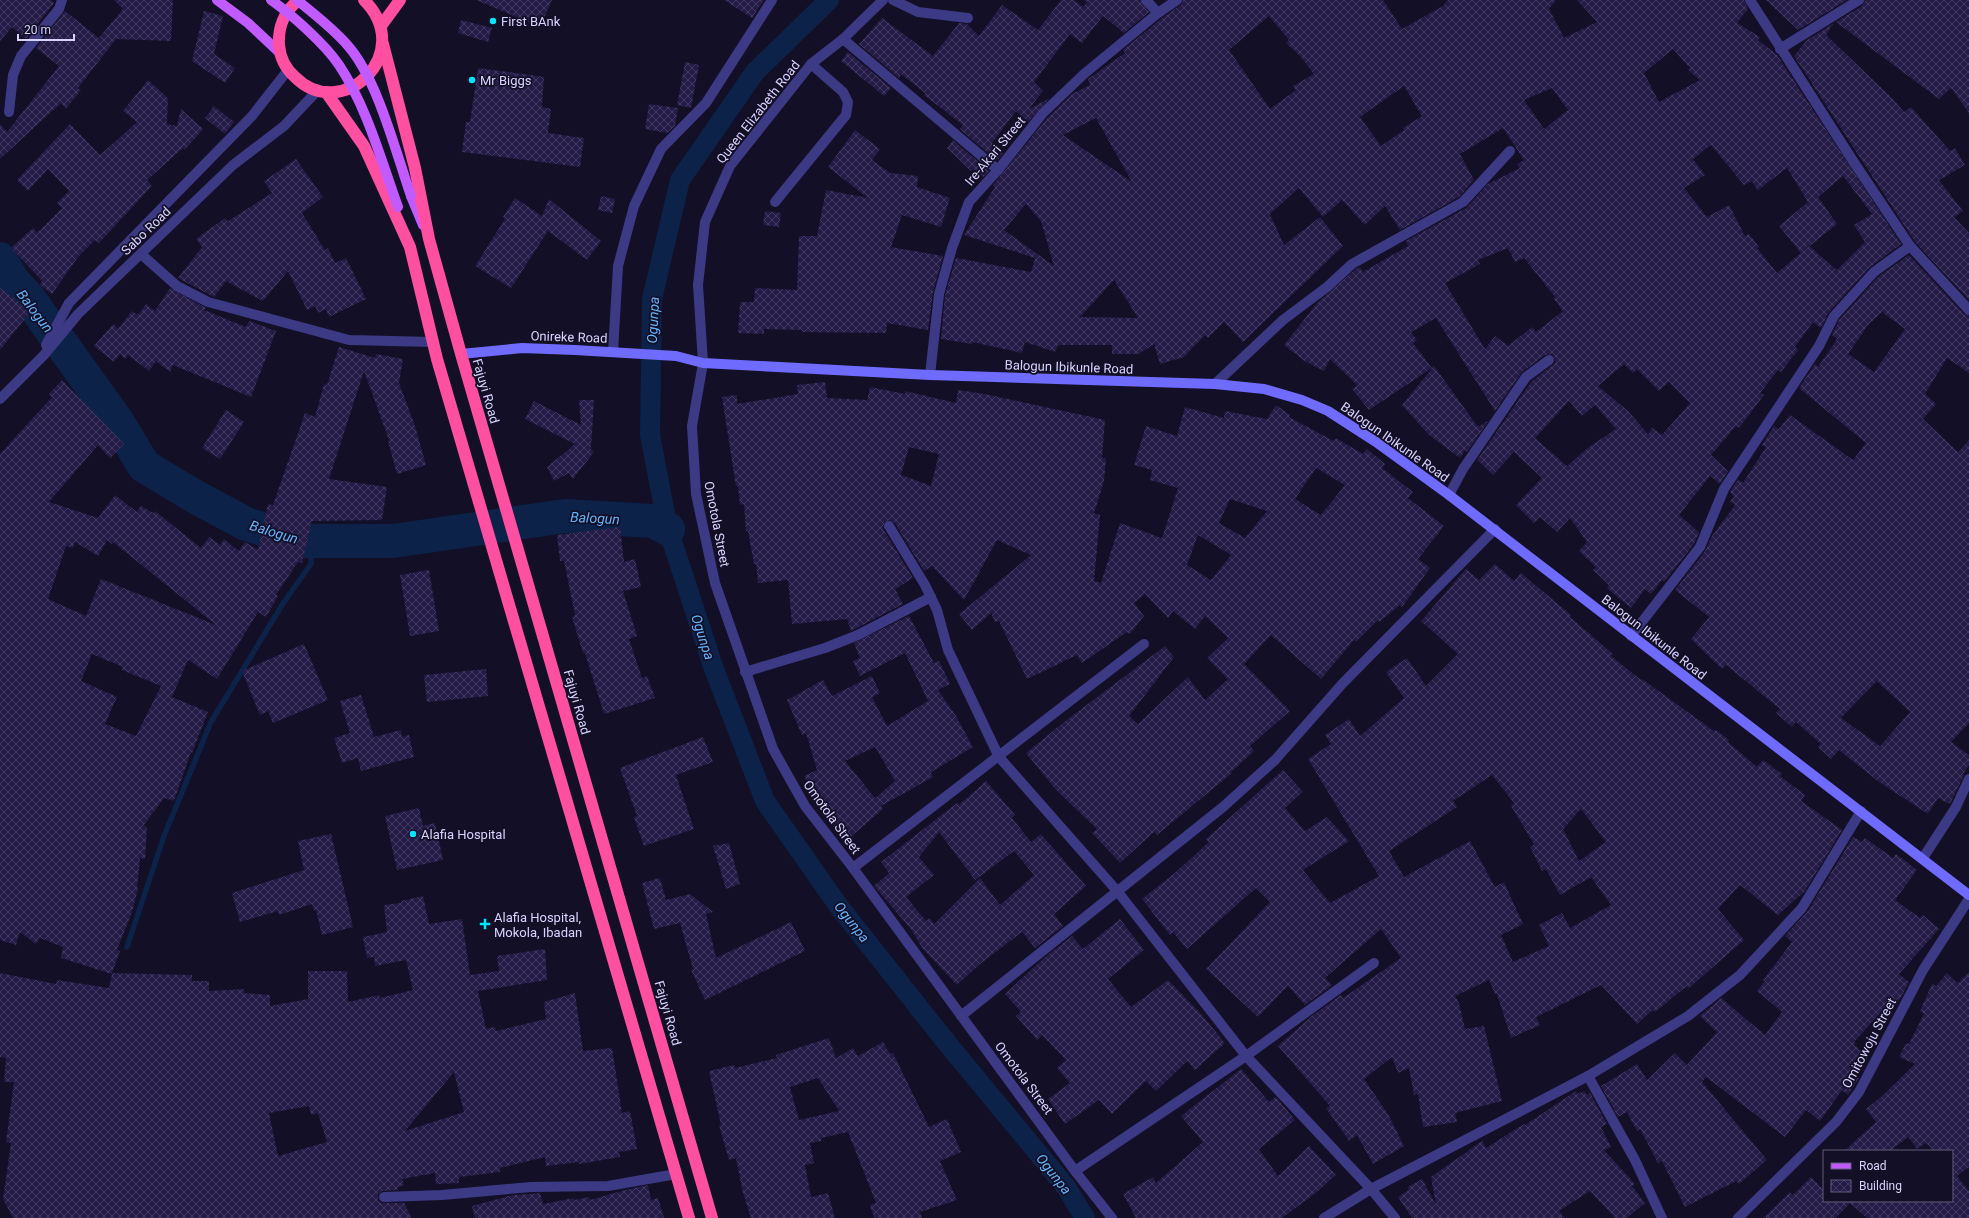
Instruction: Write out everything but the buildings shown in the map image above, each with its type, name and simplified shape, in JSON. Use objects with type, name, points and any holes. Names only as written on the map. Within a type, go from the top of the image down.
[{"type":"highway","points":[[298,0],[283,18],[278,36],[280,53],[288,70],[301,83],[322,92],[346,90],[364,80],[377,64],[383,44]]},
{"type":"highway","points":[[364,0],[373,9],[381,26],[383,44],[415,168],[429,239]]},
{"type":"highway","points":[[381,26],[400,0]]},
{"type":"highway","points":[[322,92],[364,146],[410,246],[433,342],[689,1218]]},
{"type":"highway","name":"Fajuyi Road","points":[[429,239],[510,524],[712,1218]]},
{"type":"main road","points":[[217,0],[248,23],[280,53]]},
{"type":"main road","points":[[271,0],[321,43],[338,64],[354,91],[373,136],[410,246]]},
{"type":"main road","name":"Fajuyi Road","points":[[298,0],[330,27],[350,48],[365,71],[385,118],[411,196],[429,239]]},
{"type":"street","points":[[9,112],[13,75],[21,56],[59,9],[62,0]]},
{"type":"street","points":[[613,352],[618,266],[634,206],[661,149],[706,103],[772,0]]},
{"type":"street","name":"Queen Elizabeth Road","points":[[703,362],[698,285],[705,222],[730,166],[811,64],[843,39],[883,0]]},
{"type":"street","points":[[893,0],[918,12],[968,18]]},
{"type":"street","points":[[1146,0],[1158,13]]},
{"type":"street","name":"Ire-Akari Street","points":[[930,375],[939,294],[952,248],[969,202],[998,170],[1043,113],[1084,74],[1158,13],[1177,0]]},
{"type":"street","points":[[1750,0],[1780,49],[1804,83],[1853,161],[1910,246],[1969,310]]},
{"type":"street","points":[[1780,49],[1858,0]]},
{"type":"street","points":[[843,39],[998,170]]},
{"type":"street","points":[[775,202],[846,116],[848,102],[843,92],[811,64]]},
{"type":"street","name":"Sabo Road","points":[[0,390],[44,351],[69,303],[252,116],[288,70]]},
{"type":"street","name":"Sabo Road","points":[[0,399],[78,314],[233,165],[284,126],[322,92]]},
{"type":"street","points":[[1215,384],[1283,320],[1327,287],[1352,264],[1463,202],[1510,151]]},
{"type":"street","points":[[1631,636],[1700,547],[1724,489],[1819,346],[1834,316],[1874,272],[1910,246]]},
{"type":"street","points":[[141,254],[177,286],[208,302],[349,340],[433,342]]},
{"type":"street","name":"Onireke Road","points":[[461,354],[522,348],[676,356]]},
{"type":"street","name":"Balogun Ibikunle Road","points":[[676,356],[703,362],[930,375],[1215,384],[1264,389],[1302,400],[1328,411],[1376,442],[1495,529],[1631,636],[1923,858],[1969,895]]},
{"type":"street","points":[[1449,495],[1463,469],[1526,377],[1549,360]]},
{"type":"street","name":"Omotola Street","points":[[703,362],[692,426],[696,494],[715,583],[773,749],[805,806],[853,868],[1075,1171],[1112,1218]]},
{"type":"street","points":[[889,526],[938,610],[948,650],[1000,757],[1118,892],[1246,1056],[1371,1189],[1395,1218]]},
{"type":"street","points":[[961,1016],[1223,807],[1275,760],[1348,678],[1495,529]]},
{"type":"street","points":[[745,672],[825,648],[852,637],[931,597]]},
{"type":"street","points":[[853,868],[1000,757],[1144,644]]},
{"type":"street","points":[[1923,858],[1956,807],[1969,779]]},
{"type":"street","points":[[1324,1218],[1371,1189],[1588,1076],[1688,1016],[1740,975],[1802,908],[1861,811]]},
{"type":"street","name":"Omitowoju Street","points":[[1738,1218],[1836,1122],[1859,1092],[1923,970],[1969,899]]},
{"type":"street","points":[[1075,1171],[1246,1056],[1374,963]]},
{"type":"street","points":[[1588,1076],[1635,1160],[1654,1204],[1662,1218]]},
{"type":"street","points":[[384,1196],[442,1195],[531,1187],[608,1186],[676,1174]]},
{"type":"waterway","name":"Ogunpa","points":[[829,0],[755,72],[680,180],[652,299],[650,435],[668,529],[714,669],[765,801],[840,908],[947,1043],[1066,1187],[1085,1218]]},
{"type":"waterway","name":"Balogun","points":[[0,259],[13,281],[27,296],[117,421],[144,466],[194,496],[246,524],[303,541],[393,541],[565,516],[653,521],[668,529]]},
{"type":"waterway","points":[[127,947],[164,836],[211,722],[284,602],[311,564],[311,541]]},
{"type":"place","name":"First BAnk","points":[[493,21]]},
{"type":"place","name":"Mr Biggs","points":[[472,80]]},
{"type":"place","name":"Alafia Hospital","points":[[413,834]]},
{"type":"place","name":"Alafia Hospital, Mokola, Ibadan","points":[[485,924]]}]
